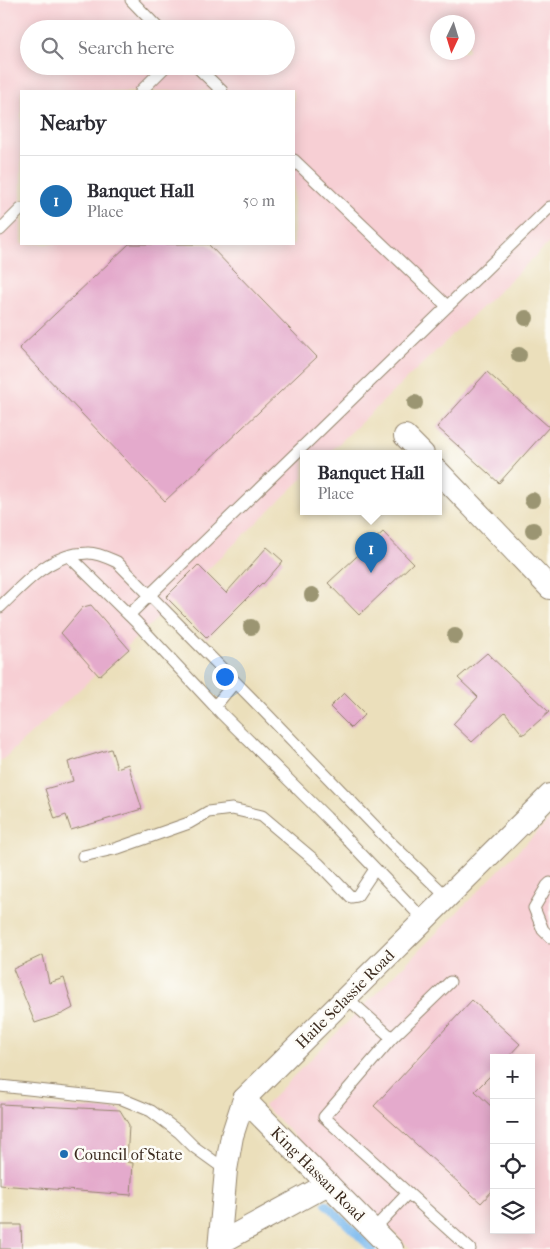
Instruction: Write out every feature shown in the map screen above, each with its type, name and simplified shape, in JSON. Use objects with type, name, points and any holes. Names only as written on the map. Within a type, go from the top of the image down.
[{"type":"street","points":[[405,436],[419,450]]},
{"type":"street","points":[[442,475],[550,588]]},
{"type":"street","name":"Haile Selassie Road","points":[[220,1246],[226,1170],[232,1136],[244,1099],[550,795]]},
{"type":"street","name":"King Hassan Road","points":[[244,1099],[392,1249]]},
{"type":"street","name":"Haile Selassie Road","points":[[220,1246],[328,1184]]},
{"type":"lane","points":[[131,0],[150,20]]},
{"type":"lane","points":[[142,90],[157,75]]},
{"type":"lane","points":[[205,75],[221,90]]},
{"type":"lane","points":[[295,161],[447,306]]},
{"type":"lane","points":[[129,615],[550,207]]},
{"type":"lane","points":[[0,230],[20,210]]},
{"type":"lane","points":[[0,607],[38,571],[54,561],[87,553],[117,562],[262,708],[391,843],[447,897]]},
{"type":"lane","points":[[69,556],[129,615],[424,920]]},
{"type":"lane","points":[[215,706],[235,682]]},
{"type":"lane","points":[[83,856],[118,848],[189,822],[208,812],[232,809],[262,816],[319,864],[350,897],[358,896],[375,869]]},
{"type":"lane","points":[[550,883],[546,886],[534,908],[544,930],[550,937]]},
{"type":"lane","points":[[450,982],[392,1038],[324,1117],[470,1249]]},
{"type":"lane","points":[[346,997],[392,1038]]},
{"type":"lane","points":[[0,1086],[122,1100],[151,1111],[179,1132],[194,1147],[226,1170]]},
{"type":"lane","points":[[373,1230],[408,1193]]},
{"type":"shaded area","points":[[0,0],[550,0],[550,242],[332,450],[300,450],[300,481],[150,625],[0,762]]},
{"type":"shaded area","points":[[550,819],[550,1249],[411,1249],[264,1106]]},
{"type":"building","points":[[128,245],[209,245],[317,357],[165,501],[19,348]]},
{"type":"building","points":[[487,372],[549,427],[499,483],[437,427]]},
{"type":"building","points":[[383,532],[413,563],[359,615],[328,583]]},
{"type":"building","points":[[267,547],[283,561],[263,584],[207,638],[166,597],[198,565],[226,593]]},
{"type":"building","points":[[91,605],[129,649],[99,676],[61,633],[83,607]]},
{"type":"building","points":[[487,653],[549,712],[523,735],[505,712],[472,742],[453,724],[478,697],[458,678]]},
{"type":"building","points":[[344,693],[365,714],[351,728],[330,707]]},
{"type":"building","points":[[111,749],[117,768],[128,764],[142,809],[71,830],[66,815],[55,819],[45,789],[73,781],[68,762]]},
{"type":"building","points":[[43,955],[49,983],[64,978],[73,1008],[62,1014],[35,1023],[13,969]]},
{"type":"building","points":[[472,1000],[520,1044],[511,1054],[490,1054],[490,1076],[475,1091],[490,1105],[490,1193],[481,1203],[374,1106]]},
{"type":"building","points":[[0,1104],[120,1110],[129,1125],[127,1162],[133,1163],[131,1195],[0,1185]]},
{"type":"building","points":[[0,1225],[21,1225],[22,1249],[0,1249]]},
{"type":"waterway","points":[[326,1204],[372,1249]]},
{"type":"place","name":"Banquet Hall","points":[[371,573]]},
{"type":"place","name":"Council of State","points":[[64,1154]]}]
